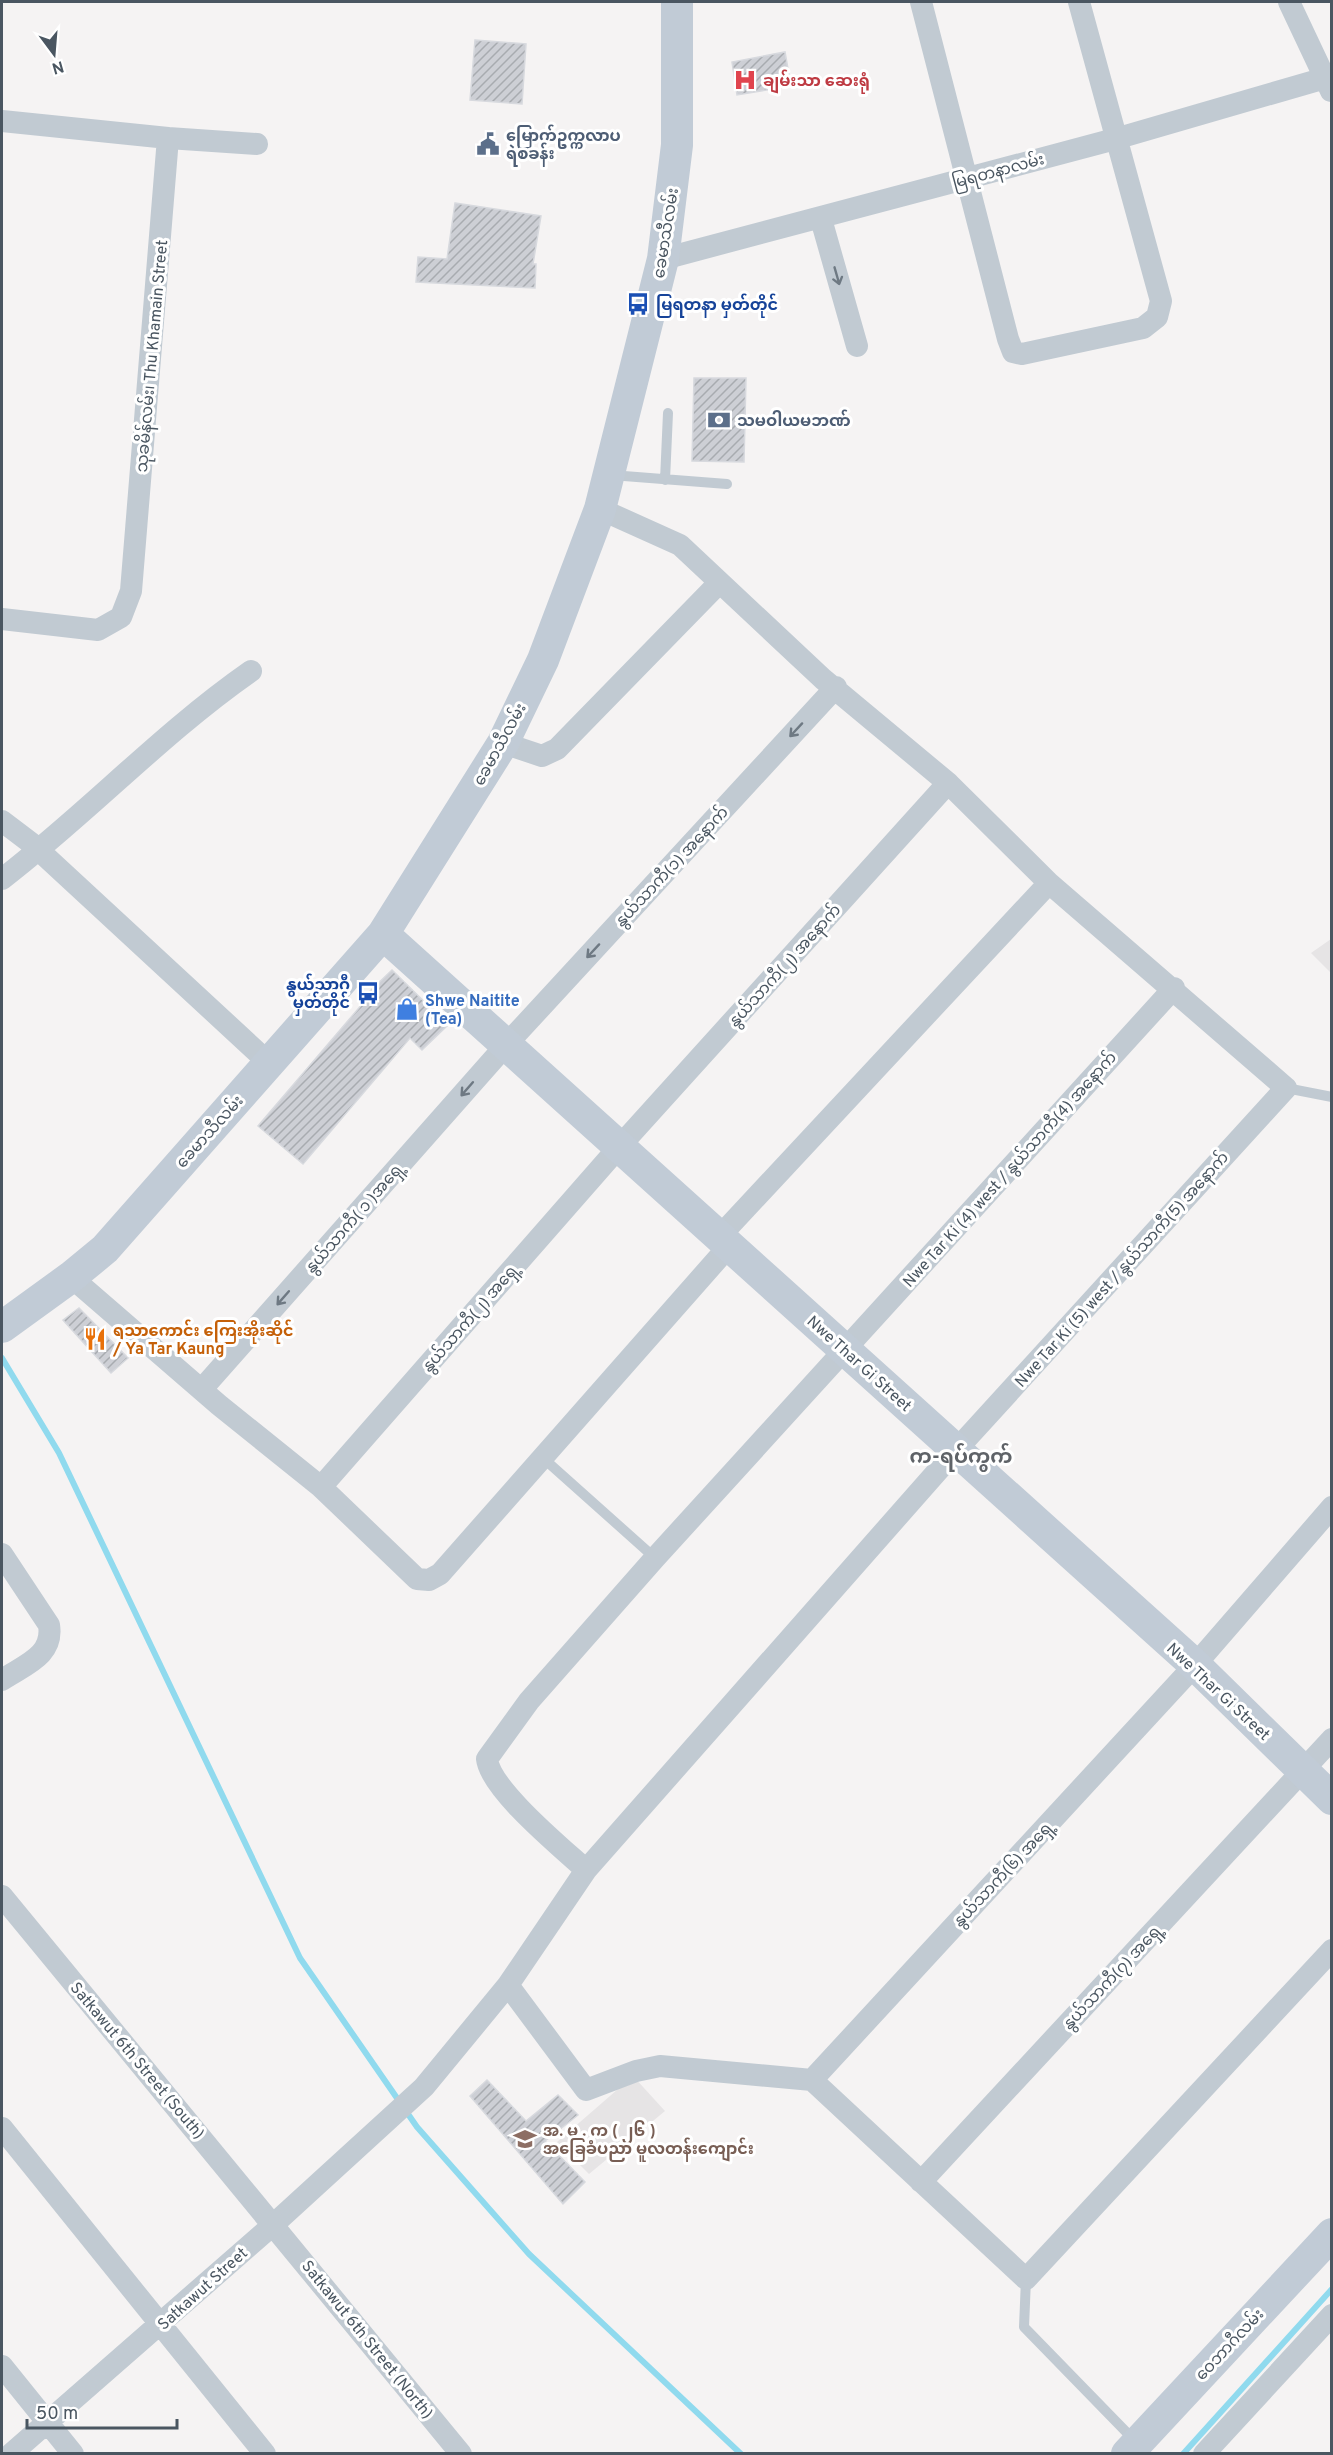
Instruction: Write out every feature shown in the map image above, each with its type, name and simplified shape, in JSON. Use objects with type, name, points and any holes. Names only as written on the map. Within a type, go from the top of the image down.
[{"type":"street","name":"ခေမာသီလမ်း","points":[[2,1327],[71,1278],[105,1249],[383,934],[503,743],[543,660],[600,509],[663,259],[677,145],[677,2]]},
{"type":"street","points":[[921,2],[1013,352],[1022,354],[1143,328],[1157,317],[1161,301],[1079,2]]},
{"type":"street","points":[[1289,2],[1329,82]]},
{"type":"street","name":"မြရတနာလမ်း","points":[[663,259],[821,219],[1329,82]]},
{"type":"street","points":[[2,121],[168,138],[257,144]]},
{"type":"street","name":"သုခမိန်လမ်း၊ Thu Khamain Street","points":[[2,619],[98,630],[121,617],[132,591],[168,138]]},
{"type":"street","points":[[821,219],[857,346]]},
{"type":"street","points":[[600,509],[687,552],[823,679],[836,687],[948,783],[1049,883],[1174,988],[1286,1089]]},
{"type":"street","points":[[503,743],[542,756],[557,749],[719,583]]},
{"type":"street","points":[[2,879],[35,847],[216,696],[251,671]]},
{"type":"street","name":"နွယ်သာကီ(၁) အနောက်","points":[[506,1045],[836,687]]},
{"type":"street","name":"နွယ်သာကီ(၂) အနောက်","points":[[620,1147],[948,783]]},
{"type":"street","points":[[2,821],[35,847],[269,1063]]},
{"type":"street","points":[[71,1278],[321,1487],[417,1579],[429,1580],[441,1574],[543,1458],[724,1241],[1049,883]]},
{"type":"street","name":"Nwe Thar Gi Street","points":[[383,934],[1195,1665],[1332,1799]]},
{"type":"street","name":"Nwe Tar Ki (4) west / နွယ်သာကီ(4) အနောက်","points":[[586,1870],[537,1826],[490,1773],[487,1759],[530,1701],[655,1558],[1174,988]]},
{"type":"street","name":"နွယ်သာကီ( ၁ )အရှေ့","points":[[202,1389],[506,1045]]},
{"type":"street","name":"Nwe Tar Ki (5) west / နွယ်သာကီ(5) အနောက်","points":[[586,1870],[957,1449],[1286,1089]]},
{"type":"street","name":"နွယ်သာကီ(၂) အရှေ့","points":[[321,1487],[620,1147]]},
{"type":"street","name":"နွယ်သာကီ(၆) အရှေ့","points":[[812,2080],[1195,1665],[1332,1507]]},
{"type":"street","points":[[2,1554],[49,1625],[51,1637],[46,1651],[2,1680]]},
{"type":"street","name":"နွယ်သာကီ(၇) အရှေ့","points":[[921,2182],[1332,1739]]},
{"type":"street","name":"Satkawut Street","points":[[11,2454],[161,2325],[424,2087],[508,1985],[586,1870]]},
{"type":"street","name":"Satkawut 6th Street (South)","points":[[2,1896],[274,2224]]},
{"type":"street","points":[[508,1985],[586,2090],[636,2071],[660,2066],[812,2080],[1026,2279],[1332,1950]]},
{"type":"street","points":[[2,2128],[265,2454]]},
{"type":"street","name":"Satkawut 6th Street (North)","points":[[274,2224],[461,2454]]},
{"type":"street","name":"ဝေဘာဂီလမ်း","points":[[1139,2450],[1332,2234]]},
{"type":"street","points":[[1204,2454],[1332,2315]]},
{"type":"street","points":[[2,2366],[73,2454]]},
{"type":"lane","points":[[665,480],[668,413]]},
{"type":"lane","points":[[609,475],[727,484]]},
{"type":"lane","points":[[1286,1089],[1332,1097]]},
{"type":"lane","points":[[543,1458],[655,1558]]},
{"type":"lane","points":[[1026,2279],[1024,2327],[1139,2450]]},
{"type":"shaded area","points":[[1331,939],[1331,973],[1311,953]]},
{"type":"shaded area","points":[[633,2076],[665,2111],[589,2174],[557,2142]]},
{"type":"building","points":[[475,40],[526,44],[522,104],[470,100]]},
{"type":"building","name":"ချမ်းသာ ဆေးရုံ","points":[[785,52],[791,86],[737,95],[732,62]]},
{"type":"building","points":[[455,203],[541,216],[533,264],[536,264],[535,288],[416,282],[418,257],[447,259]]},
{"type":"building","name":"သမဝါယမဘဏ်","points":[[694,378],[746,378],[744,462],[692,461]]},
{"type":"building","points":[[392,970],[448,1025],[422,1050],[410,1038],[303,1164],[258,1126],[370,995],[368,993]]},
{"type":"building","name":"ရသာကောင်း ကြေးအိုးဆိုင် / Ya Tar Kaung","points":[[79,1308],[128,1358],[111,1373],[63,1320]]},
{"type":"building","name":"အ. မ . က ( ၂၆ ) အခြေခံပညာ မူလတန်းကျောင်း","points":[[487,2080],[526,2121],[558,2095],[578,2115],[545,2141],[585,2182],[563,2204],[470,2096]]},
{"type":"waterway","points":[[2,1358],[59,1453],[300,1958],[417,2127],[529,2254],[741,2454]]},
{"type":"waterway","points":[[1183,2454],[1332,2289]]},
{"type":"place","name":"ချမ်းသာ ဆေးရုံ","points":[[745,80]]},
{"type":"place","name":"မြောက်ဥက္ကလာပ ရဲစခန်း","points":[[488,144]]},
{"type":"place","name":"မြရတနာ မှတ်တိုင်","points":[[638,304]]},
{"type":"place","name":"သမဝါယမဘဏ်","points":[[719,420]]},
{"type":"place","name":"နွယ်သာဂီ မှတ်တိုင်","points":[[368,993]]},
{"type":"place","name":"Shwe Naitite (Tea)","points":[[407,1009]]},
{"type":"place","name":"ရသာကောင်း ကြေးအိုးဆိုင် / Ya Tar Kaung","points":[[95,1339]]},
{"type":"place","name":"အ. မ . က ( ၂၆ ) အခြေခံပညာ မူလတန်းကျောင်း","points":[[525,2139]]},
{"type":"district","name":"က-ရပ်ကွက်","points":[[961,1456]]}]
